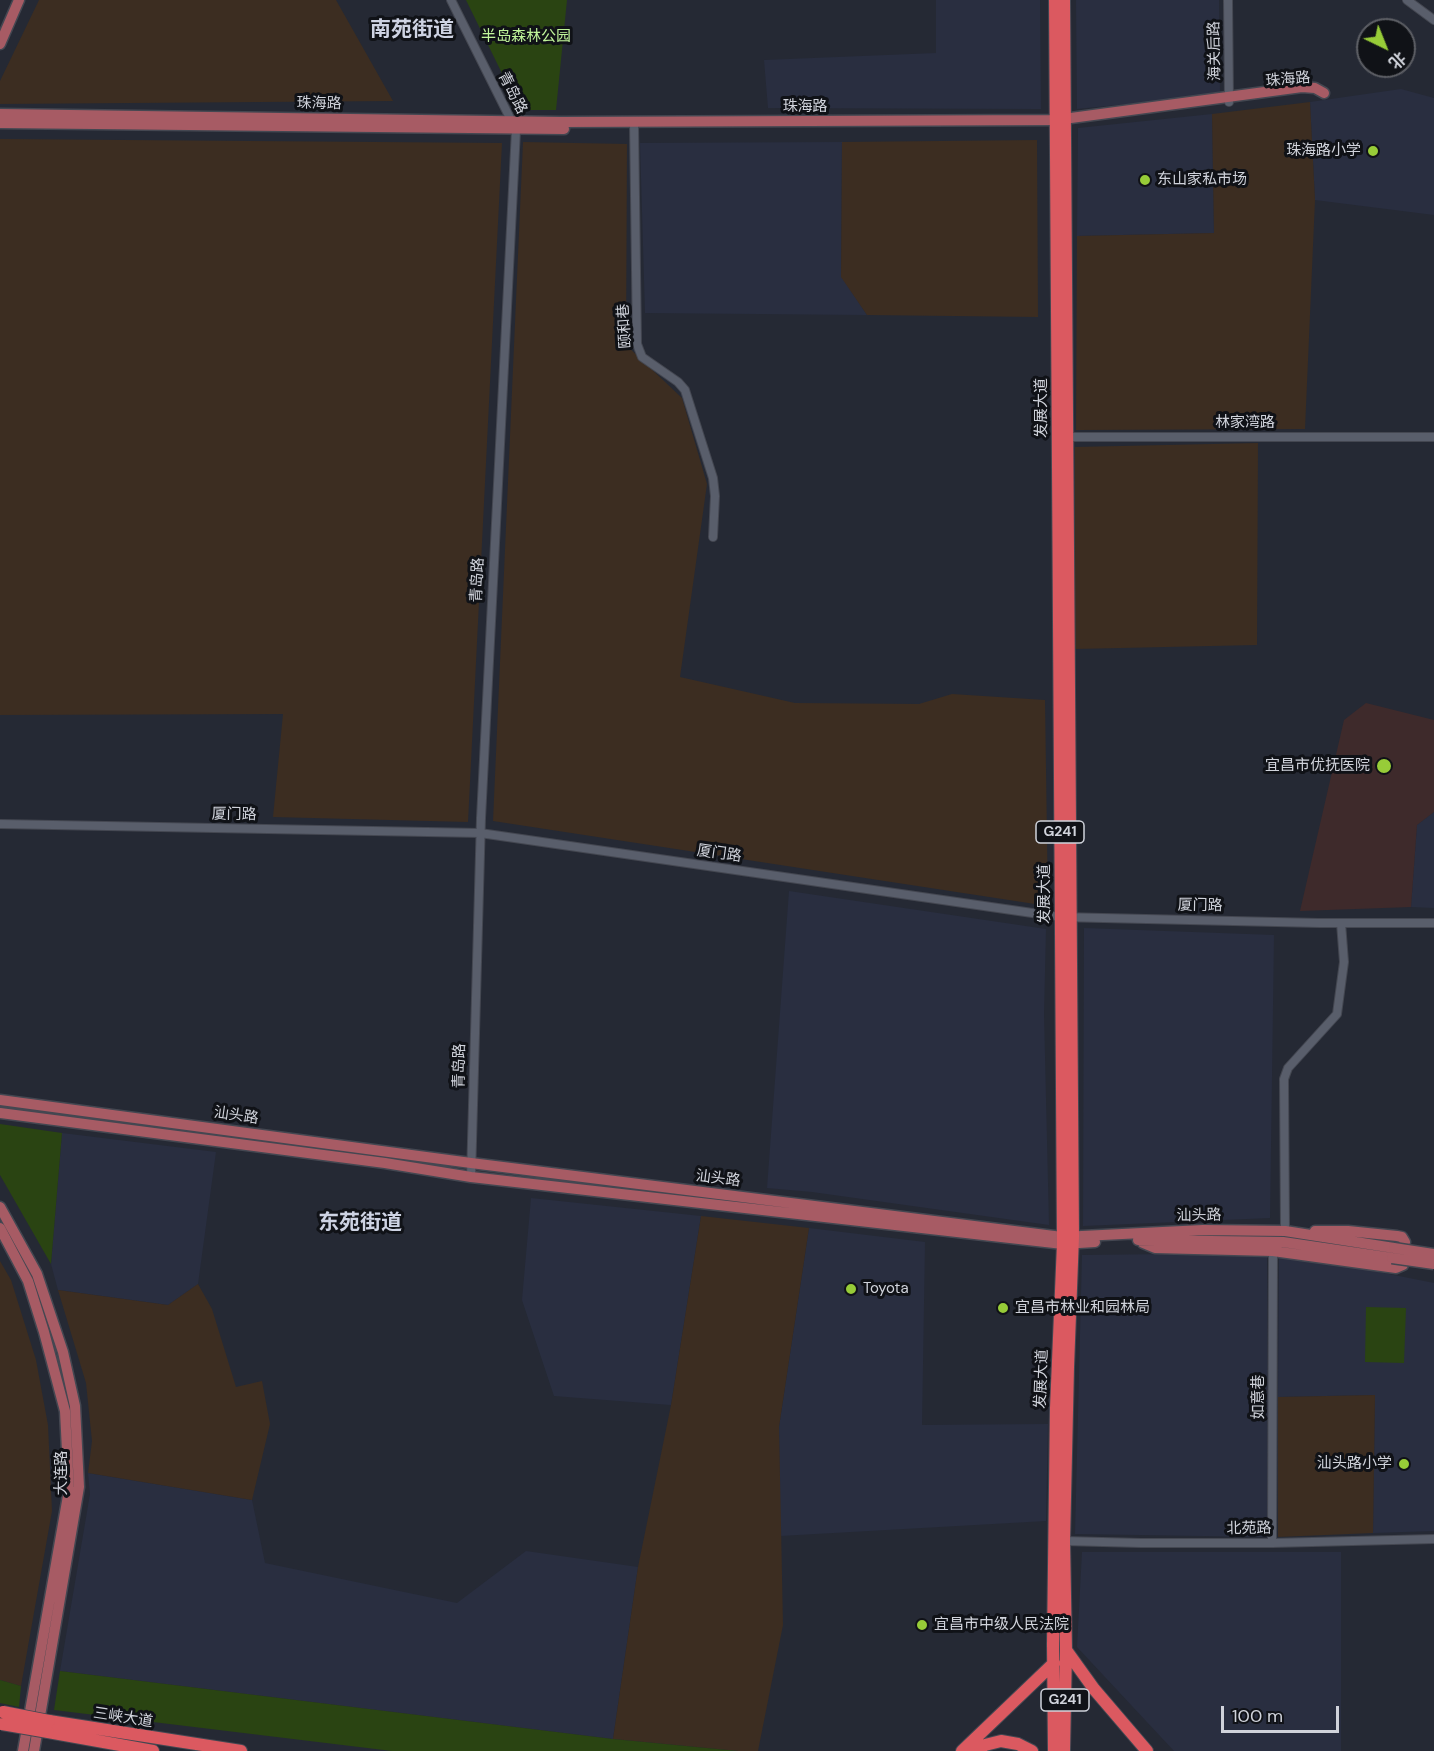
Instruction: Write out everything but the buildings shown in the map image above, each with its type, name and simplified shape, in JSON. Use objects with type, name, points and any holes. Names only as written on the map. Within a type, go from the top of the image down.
[{"type":"highway","name":"发展大道","points":[[1055,0],[1060,122]]},
{"type":"highway","name":"发展大道","points":[[1064,0],[1060,122],[1068,1240],[1064,1751]]},
{"type":"highway","name":"发展大道","points":[[1054,1751],[1056,1408],[1068,1240]]},
{"type":"highway","points":[[1066,1650],[1094,1689],[1147,1751]]},
{"type":"highway","points":[[962,1751],[1054,1663]]},
{"type":"highway","name":"三峡大道","points":[[1,1718],[241,1751]]},
{"type":"highway","name":"三峡大道","points":[[49,1726],[153,1751]]},
{"type":"highway","points":[[976,1751],[985,1745],[1001,1741],[1018,1744],[1032,1751]]},
{"type":"main road","points":[[0,44],[19,0]]},
{"type":"main road","name":"珠海路","points":[[0,123],[514,126],[1060,122],[1302,91],[1324,93],[1315,88],[1302,87],[1229,100]]},
{"type":"main road","name":"珠海路","points":[[0,114],[514,126]]},
{"type":"main road","name":"汕头路","points":[[0,1100],[1068,1240],[1203,1230],[1285,1231],[1393,1253],[1434,1264]]},
{"type":"main road","name":"汕头路","points":[[0,1113],[385,1163],[471,1177],[1068,1240],[1283,1242],[1393,1253],[1434,1254]]},
{"type":"main road","name":"大连路","points":[[0,1206],[37,1274],[63,1352],[75,1406],[79,1487],[34,1751]]},
{"type":"main road","name":"大连路","points":[[0,1228],[28,1281],[65,1411],[69,1490],[23,1751]]},
{"type":"main road","points":[[1285,1231],[1348,1231],[1397,1236],[1402,1237],[1405,1242]]},
{"type":"main road","points":[[1131,1240],[1155,1248],[1273,1251],[1396,1268],[1403,1265]]},
{"type":"street","name":"青岛路","points":[[451,0],[514,126],[480,833],[471,1177]]},
{"type":"street","name":"海关后路","points":[[1228,0],[1229,100]]},
{"type":"street","points":[[1407,0],[1434,20]]},
{"type":"street","name":"颐和巷","points":[[634,125],[637,344],[642,357],[678,382],[685,390],[713,478],[712,537]]},
{"type":"street","name":"林家湾路","points":[[1061,437],[1434,437]]},
{"type":"street","name":"厦门路","points":[[0,824],[480,833],[1065,917],[1434,923]]},
{"type":"street","points":[[1285,1231],[1284,1079],[1288,1068],[1337,1014],[1344,962],[1341,923]]},
{"type":"street","name":"如意巷","points":[[1272,1543],[1273,1251]]},
{"type":"street","name":"北苑路","points":[[1064,1541],[1272,1543],[1434,1539]]},
{"type":"shaded area","points":[[39,0],[336,0],[393,101],[0,104],[0,81]]},
{"type":"shaded area","points":[[936,0],[1040,0],[1041,109],[768,108],[764,60],[936,53]]},
{"type":"shaded area","points":[[1076,0],[1219,0],[1220,95],[1077,109]]},
{"type":"shaded area","name":"珠海路小学","points":[[1401,89],[1434,98],[1434,215],[1315,200],[1310,102]]},
{"type":"shaded area","points":[[1310,102],[1315,200],[1305,429],[1076,430],[1077,236],[1214,233],[1212,114]]},
{"type":"shaded area","name":"东山家私市场","points":[[1212,114],[1214,233],[1077,236],[1078,128]]},
{"type":"shaded area","points":[[0,139],[502,143],[468,822],[273,817],[283,714],[0,715]]},
{"type":"shaded area","points":[[1037,140],[1038,317],[867,315],[841,277],[842,142]]},
{"type":"shaded area","points":[[523,142],[627,144],[626,345],[682,398],[707,484],[680,677],[795,703],[919,704],[952,694],[1045,700],[1048,906],[493,821]]},
{"type":"shaded area","points":[[842,142],[841,276],[867,315],[645,313],[640,143]]},
{"type":"shaded area","points":[[1258,443],[1257,645],[1075,649],[1075,447]]},
{"type":"shaded area","name":"宜昌市优抚医院","points":[[1366,703],[1434,720],[1434,812],[1417,825],[1411,907],[1300,911],[1344,720]]},
{"type":"shaded area","points":[[1434,812],[1434,908],[1411,907],[1417,825]]},
{"type":"shaded area","points":[[789,891],[1046,929],[1044,1014],[1049,1225],[812,1192],[767,1188]]},
{"type":"shaded area","points":[[1084,928],[1274,935],[1270,1218],[1083,1226]]},
{"type":"shaded area","points":[[62,1133],[216,1152],[198,1284],[168,1305],[58,1290],[51,1264]]},
{"type":"shaded area","points":[[531,1198],[701,1216],[671,1405],[554,1396],[522,1300]]},
{"type":"shaded area","points":[[701,1216],[809,1228],[779,1427],[783,1625],[758,1751],[613,1739],[638,1567],[671,1405]]},
{"type":"shaded area","points":[[809,1228],[925,1242],[922,1425],[1048,1424],[1046,1521],[780,1536],[779,1427]]},
{"type":"shaded area","points":[[1267,1253],[1268,1537],[1075,1534],[1082,1255]]},
{"type":"shaded area","name":"汕头路小学","points":[[1279,1258],[1349,1266],[1434,1283],[1434,1531],[1373,1533],[1375,1395],[1278,1397]]},
{"type":"shaded area","points":[[0,1261],[11,1280],[36,1360],[48,1425],[52,1511],[21,1686],[0,1680]]},
{"type":"shaded area","points":[[198,1284],[212,1309],[236,1387],[262,1381],[270,1424],[252,1500],[88,1473],[92,1441],[86,1383],[58,1290],[168,1305]]},
{"type":"shaded area","points":[[1375,1395],[1373,1533],[1278,1537],[1278,1397]]},
{"type":"shaded area","points":[[88,1473],[252,1500],[265,1563],[457,1603],[526,1551],[638,1567],[613,1739],[60,1671],[90,1494]]},
{"type":"shaded area","points":[[1082,1552],[1341,1552],[1341,1751],[1174,1751],[1077,1647]]},
{"type":"green space","name":"半岛森林公园","points":[[466,0],[567,0],[556,110],[520,110]]},
{"type":"green space","points":[[0,1124],[62,1133],[51,1264],[0,1175]]},
{"type":"green space","points":[[1366,1307],[1406,1308],[1404,1363],[1365,1362]]},
{"type":"green space","points":[[60,1671],[613,1739],[738,1751],[392,1751],[54,1710]]},
{"type":"green space","points":[[0,1680],[21,1686],[19,1707],[0,1703]]},
{"type":"place","name":"珠海路小学","points":[[1373,151]]},
{"type":"place","name":"东山家私市场","points":[[1145,180]]},
{"type":"place","name":"宜昌市优抚医院","points":[[1384,766]]},
{"type":"place","name":"Toyota","points":[[851,1289]]},
{"type":"place","name":"宜昌市林业和园林局","points":[[1003,1308]]},
{"type":"place","name":"汕头路小学","points":[[1404,1464]]},
{"type":"place","name":"宜昌市中级人民法院","points":[[922,1625]]},
{"type":"district","name":"南苑街道","points":[[412,30]]},
{"type":"district","name":"东苑街道","points":[[360,1223]]}]
